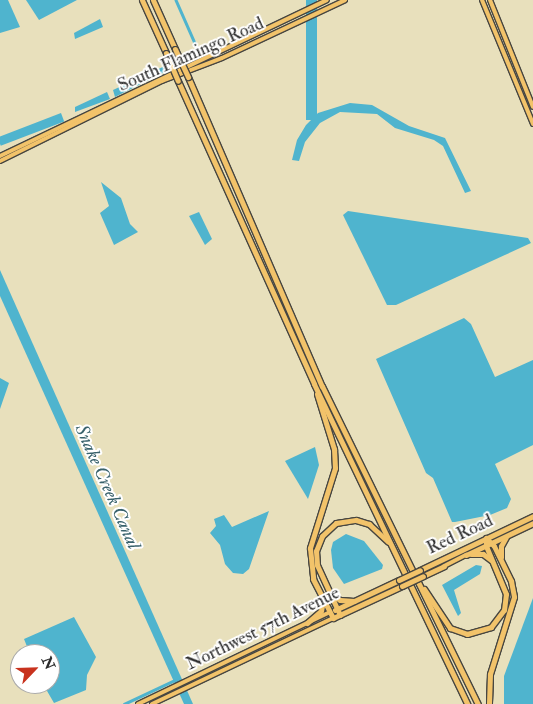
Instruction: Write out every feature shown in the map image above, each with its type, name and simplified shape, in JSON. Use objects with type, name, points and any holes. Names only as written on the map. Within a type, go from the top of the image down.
[{"type":"highway","points":[[142,0],[314,384],[468,704]]},
{"type":"highway","points":[[153,0],[322,386],[478,704]]},
{"type":"highway","points":[[314,384],[335,458],[333,480],[309,557],[311,572],[333,618]]},
{"type":"highway","name":"Red Road","points":[[399,580],[533,516]]},
{"type":"highway","points":[[340,615],[316,555],[320,539],[330,528],[342,521],[361,521],[374,528],[390,544]]},
{"type":"highway","name":"Red Road","points":[[466,555],[533,523]]},
{"type":"highway","points":[[502,562],[500,546],[508,535]]},
{"type":"highway","points":[[420,585],[450,628],[467,634],[480,632],[498,621],[506,603],[504,586],[486,546],[486,538]]},
{"type":"highway","points":[[486,538],[492,543],[512,584],[514,605],[491,668],[489,704]]},
{"type":"highway","points":[[466,555],[483,554],[493,562]]},
{"type":"highway","name":"Red Road","points":[[402,586],[444,566]]},
{"type":"highway","name":"Northwest 57th Avenue","points":[[330,612],[399,580]]},
{"type":"highway","name":"Northwest 57th Avenue","points":[[333,618],[402,586]]},
{"type":"highway","points":[[330,593],[340,600],[355,601]]},
{"type":"highway","points":[[307,624],[321,611],[322,598]]},
{"type":"main road","name":"South Flamingo Road","points":[[75,122],[328,0]]},
{"type":"main road","name":"South Flamingo Road","points":[[75,122],[162,81],[222,58],[346,0]]},
{"type":"main road","points":[[482,0],[533,124]]},
{"type":"main road","points":[[490,0],[533,107]]},
{"type":"main road","points":[[0,156],[75,122]]},
{"type":"main road","points":[[0,161],[75,122]]},
{"type":"main road","name":"Red Road","points":[[444,566],[466,555]]},
{"type":"main road","name":"Northwest 57th Avenue","points":[[138,704],[330,612]]},
{"type":"main road","name":"Northwest 57th Avenue","points":[[152,704],[333,618]]},
{"type":"water","points":[[0,0],[8,0],[20,27],[0,33]]},
{"type":"water","points":[[26,0],[77,0],[39,20]]},
{"type":"water","points":[[306,0],[317,0],[317,120],[306,120]]},
{"type":"water","points":[[100,19],[103,27],[75,39],[74,33]]},
{"type":"water","points":[[167,65],[169,70],[115,97],[113,90]]},
{"type":"water","points":[[107,92],[110,99],[75,112],[75,107]]},
{"type":"water","points":[[350,103],[372,105],[409,126],[445,138],[471,191],[465,193],[443,146],[434,140],[395,128],[377,114],[340,112],[320,123],[305,142],[299,161],[292,160],[297,140],[306,125],[318,113]]},
{"type":"water","points":[[61,113],[64,121],[1,146],[0,136]]},
{"type":"water","points":[[101,182],[121,198],[130,224],[138,232],[114,245],[100,213],[109,206]]},
{"type":"water","points":[[348,211],[528,238],[531,243],[396,305],[387,305],[343,215]]},
{"type":"water","points":[[199,212],[212,239],[205,245],[189,216]]},
{"type":"water","name":"Snake Creek Canal","points":[[0,270],[193,704],[184,704],[0,296]]},
{"type":"water","points":[[464,318],[471,324],[495,377],[533,360],[533,445],[495,464],[511,499],[507,508],[490,515],[452,522],[433,478],[426,473],[376,359]]},
{"type":"water","points":[[0,378],[9,383],[0,409]]},
{"type":"water","points":[[315,447],[319,465],[308,499],[285,461]]},
{"type":"water","points":[[269,511],[249,569],[243,574],[233,573],[225,564],[220,545],[210,533],[216,526],[214,519],[224,515],[232,527]]},
{"type":"water","points":[[346,534],[364,541],[383,565],[382,569],[344,584],[333,568],[331,550],[333,542]]},
{"type":"water","points":[[476,565],[482,566],[480,574],[454,590],[461,613],[458,616],[442,585]]},
{"type":"water","points":[[533,598],[533,704],[504,704],[504,676]]},
{"type":"water","points":[[74,617],[96,657],[87,675],[86,690],[54,703],[49,694],[60,694],[60,644],[26,644],[24,639]]},
{"type":"waterway","points":[[176,0],[195,43]]},
{"type":"waterway","points":[[171,66],[182,61]]},
{"type":"waterway","points":[[124,704],[175,680]]}]
